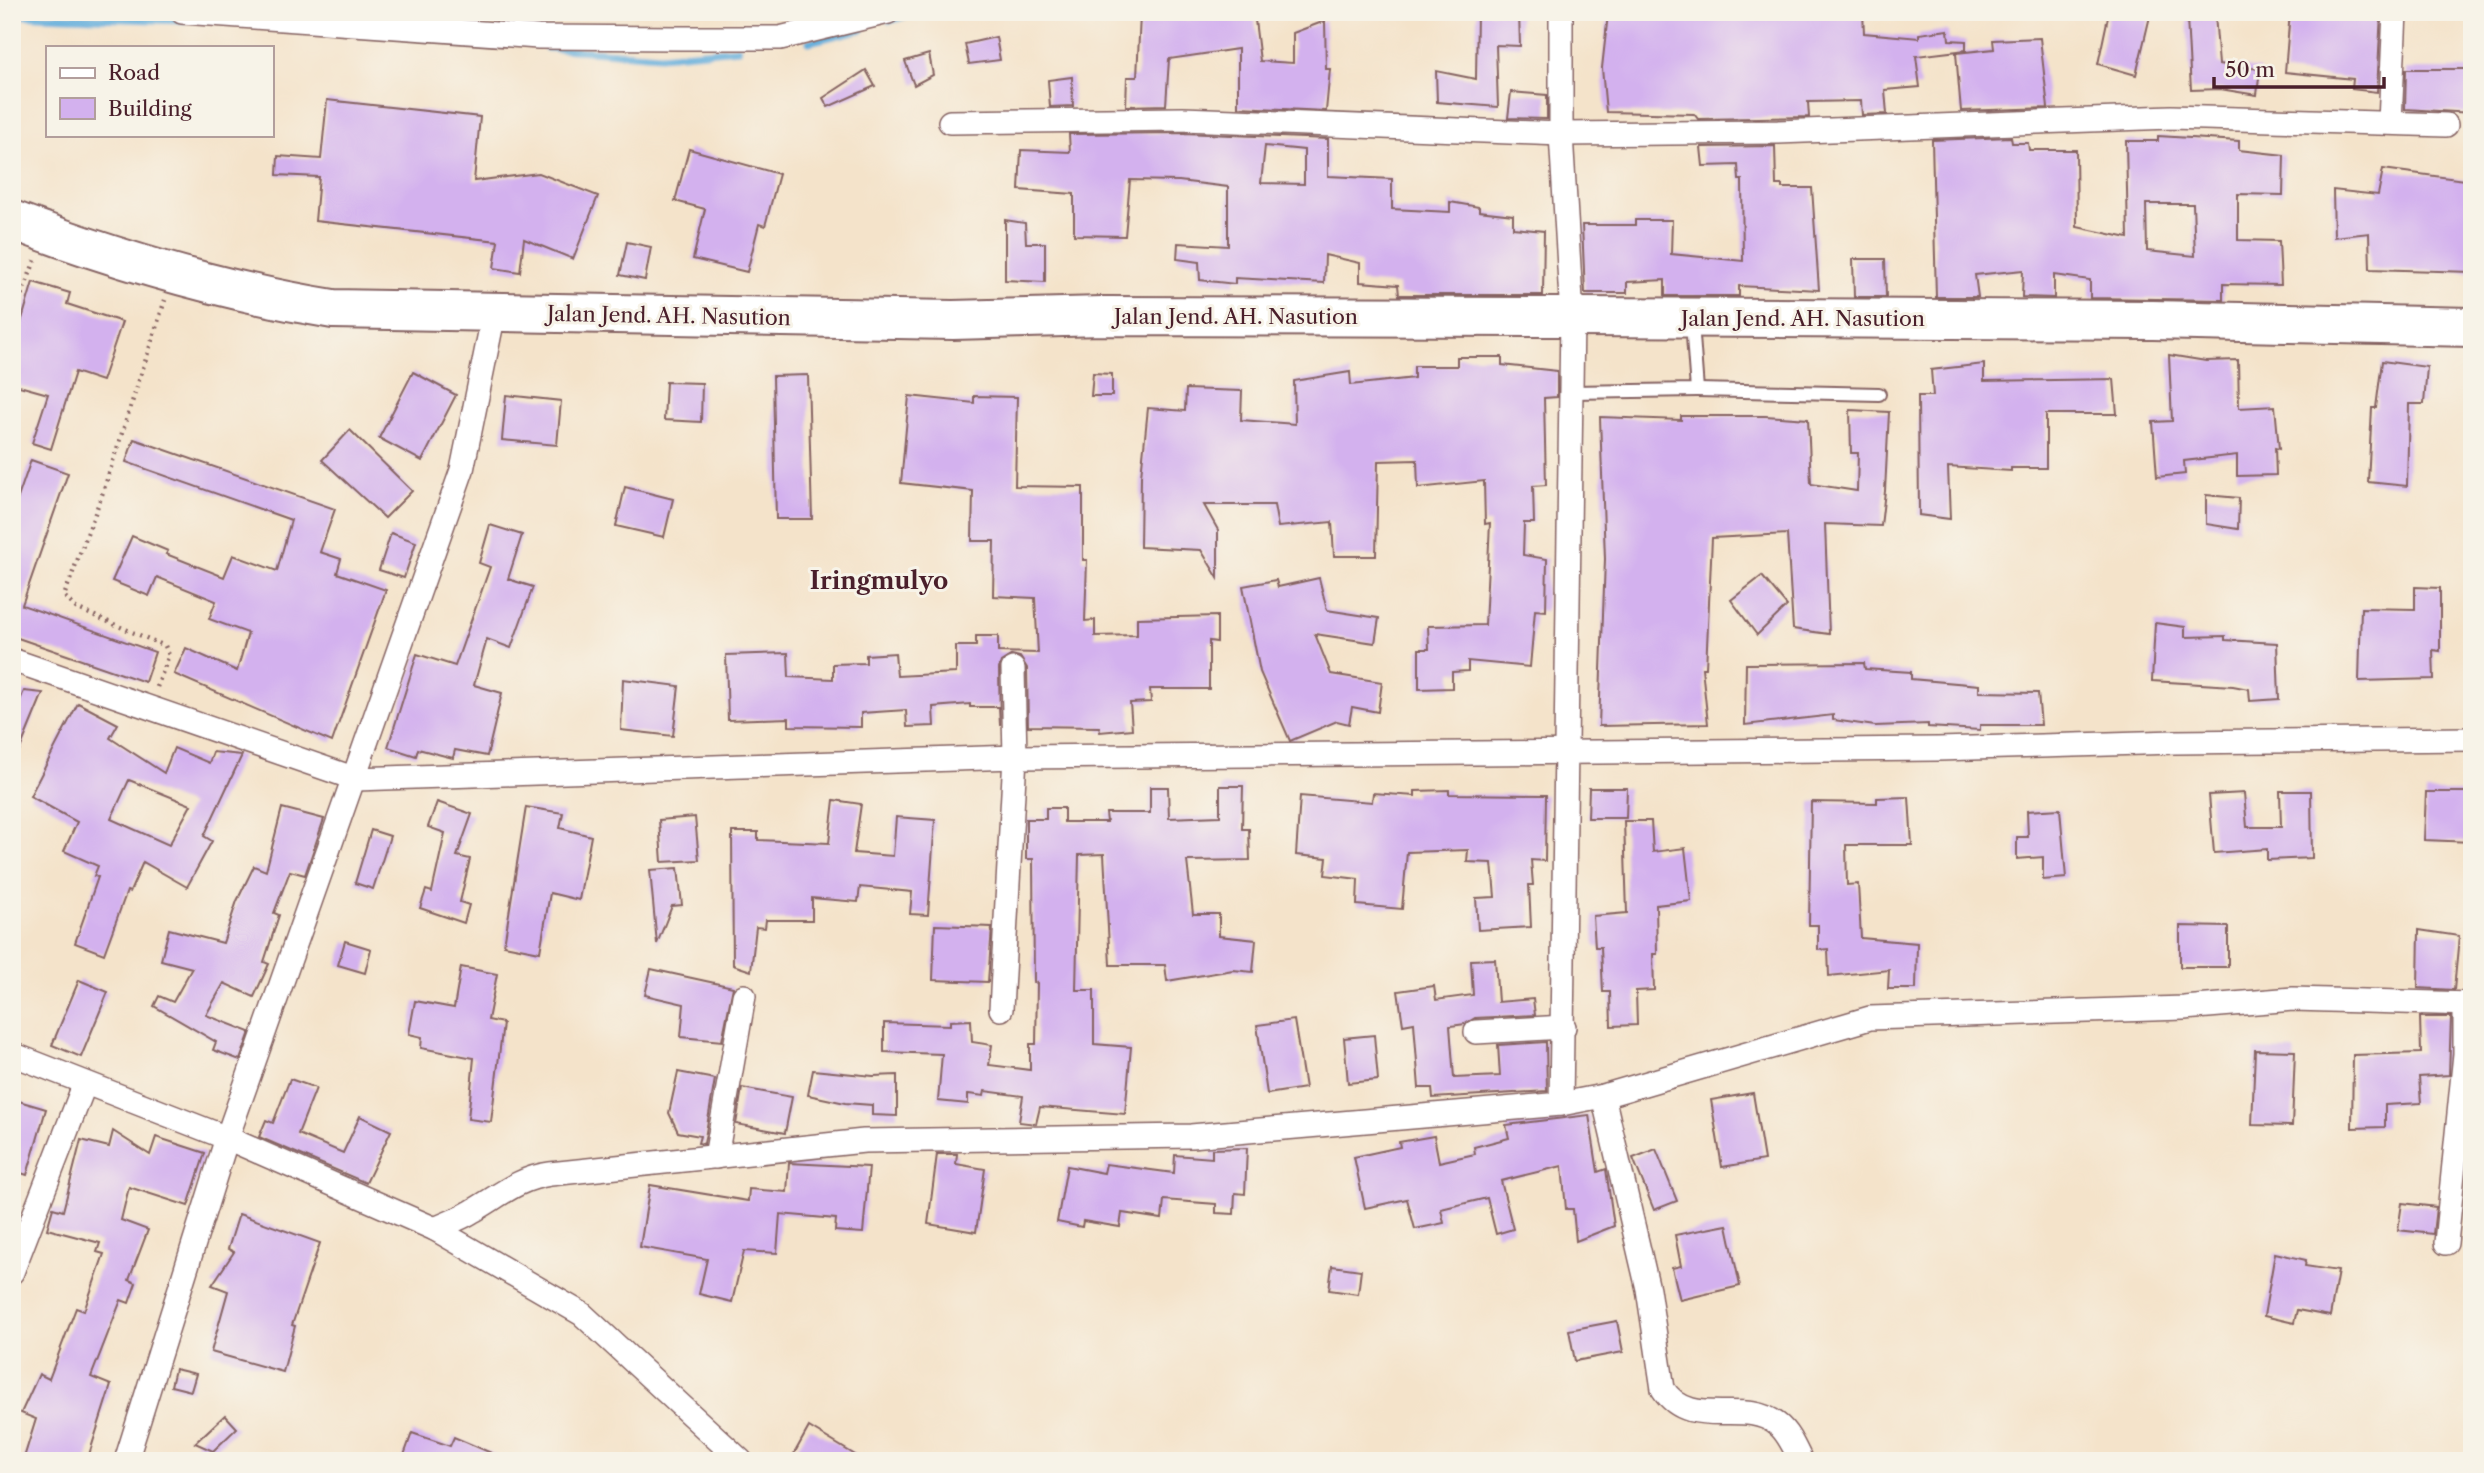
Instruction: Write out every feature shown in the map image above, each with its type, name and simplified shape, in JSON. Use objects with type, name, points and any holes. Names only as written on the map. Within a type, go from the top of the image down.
[{"type":"highway","name":"Jalan Jend. AH. Nasution","points":[[29,227],[173,275],[250,295],[333,309],[953,320],[1102,316],[1572,317],[2139,320],[2472,327]]},
{"type":"street","points":[[182,12],[538,37],[780,38],[888,12]]},
{"type":"street","points":[[1561,12],[1561,134],[1572,317],[1561,1104]]},
{"type":"street","points":[[2390,122],[2395,12]]},
{"type":"street","points":[[950,122],[1183,119],[1561,134],[1805,131],[2171,117],[2446,125]]},
{"type":"street","points":[[126,1461],[226,1138],[356,779],[462,470],[494,313]]},
{"type":"street","points":[[12,660],[356,779],[1015,757],[1938,749],[2175,742],[2472,739]]},
{"type":"street","points":[[1001,1009],[1015,757],[1013,669]]},
{"type":"street","points":[[716,1157],[744,996]]},
{"type":"street","points":[[435,1229],[532,1176],[864,1141],[1191,1136],[1561,1104],[1603,1096],[1870,1018],[2184,1008],[2293,999],[2468,1003],[2446,1243]]},
{"type":"street","points":[[1476,1032],[1564,1027]]},
{"type":"street","points":[[12,1054],[226,1138],[435,1229],[582,1314],[741,1461]]},
{"type":"street","points":[[12,1272],[85,1083]]},
{"type":"street","points":[[1603,1096],[1648,1289],[1663,1389],[1672,1403],[1687,1410],[1751,1414],[1769,1419],[1787,1435],[1801,1461]]},
{"type":"lane","points":[[1691,319],[1697,390]]},
{"type":"lane","points":[[1571,392],[1697,390],[1879,394]]},
{"type":"path","points":[[12,321],[29,227]]},
{"type":"path","points":[[150,708],[169,655],[165,646],[76,608],[64,596],[103,492],[173,275]]},
{"type":"building","points":[[1190,12],[1254,12],[1260,61],[1293,63],[1293,33],[1325,21],[1326,69],[1330,69],[1326,111],[1238,107],[1238,49],[1169,59],[1166,105],[1126,106],[1127,77],[1137,77],[1140,15],[1190,20]]},
{"type":"building","points":[[1477,12],[1519,12],[1520,46],[1496,45],[1498,107],[1437,102],[1436,71],[1476,79]]},
{"type":"building","points":[[1863,12],[1864,33],[1919,38],[1919,34],[1948,30],[1949,40],[1966,41],[1966,50],[1916,56],[1920,87],[1885,90],[1887,114],[1862,115],[1861,101],[1808,102],[1809,117],[1698,119],[1694,114],[1606,112],[1602,68],[1608,14],[1677,17],[1677,13]]},
{"type":"building","points":[[2109,12],[2151,12],[2136,75],[2098,64]]},
{"type":"building","points":[[2290,12],[2381,12],[2377,92],[2352,89],[2353,79],[2285,72]]},
{"type":"building","points":[[2215,15],[2219,64],[2260,69],[2257,95],[2220,89],[2191,90],[2187,18]]},
{"type":"building","points":[[996,37],[1000,60],[969,64],[965,44]]},
{"type":"building","points":[[2040,38],[2048,108],[1961,111],[1956,53],[1994,49],[1993,40]]},
{"type":"building","points":[[929,54],[933,75],[914,85],[905,61]]},
{"type":"building","points":[[2406,69],[2472,69],[2472,113],[2405,109]]},
{"type":"building","points":[[866,70],[875,86],[828,107],[823,98]]},
{"type":"building","points":[[1072,77],[1073,106],[1050,107],[1048,80]]},
{"type":"building","points":[[1511,92],[1547,95],[1547,119],[1508,118]]},
{"type":"building","points":[[327,100],[480,117],[474,181],[539,173],[598,196],[573,259],[524,239],[520,272],[494,268],[498,241],[315,221],[319,177],[277,175],[278,156],[321,159]]},
{"type":"building","points":[[1183,133],[1328,139],[1328,176],[1392,179],[1392,209],[1450,212],[1450,202],[1479,207],[1479,211],[1513,215],[1513,228],[1544,231],[1543,295],[1399,295],[1398,285],[1360,282],[1360,263],[1325,255],[1324,283],[1235,278],[1235,284],[1200,280],[1199,262],[1177,259],[1178,243],[1228,246],[1228,187],[1179,181],[1130,180],[1125,236],[1074,235],[1074,194],[1019,190],[1021,150],[1070,152],[1069,134]],"holes":[[[1265,146],[1304,150],[1304,184],[1261,183]]]},
{"type":"building","points":[[2158,136],[2239,141],[2239,150],[2284,155],[2283,195],[2238,194],[2238,240],[2279,241],[2281,285],[2223,284],[2223,300],[2090,298],[2090,280],[2054,275],[2054,298],[2022,297],[2023,270],[1975,275],[1978,297],[1936,297],[1932,140],[2011,137],[2012,143],[2028,143],[2029,150],[2076,150],[2077,227],[2128,238],[2126,141],[2158,141]],"holes":[[[2146,204],[2193,204],[2195,256],[2147,251]]]},
{"type":"building","points":[[1775,146],[1776,185],[1782,185],[1782,188],[1812,188],[1819,290],[1739,286],[1739,296],[1665,296],[1665,280],[1627,282],[1627,293],[1585,293],[1582,225],[1635,225],[1635,220],[1672,220],[1671,254],[1743,261],[1742,180],[1739,180],[1738,165],[1703,166],[1701,147]]},
{"type":"building","points":[[689,149],[779,174],[765,226],[759,224],[747,272],[693,259],[705,209],[675,201]]},
{"type":"building","points":[[2383,169],[2472,181],[2472,272],[2370,269],[2369,233],[2334,237],[2333,190],[2378,195]]},
{"type":"building","points":[[1005,220],[1025,223],[1026,243],[1045,243],[1045,282],[1005,280]]},
{"type":"building","points":[[627,242],[651,247],[645,280],[620,275]]},
{"type":"building","points":[[1853,259],[1885,259],[1886,297],[1854,297]]},
{"type":"building","points":[[33,282],[70,293],[67,304],[122,322],[102,381],[75,372],[51,449],[32,443],[48,394],[12,384],[12,353]]},
{"type":"building","points":[[2169,355],[2206,361],[2238,360],[2239,408],[2275,406],[2279,449],[2275,448],[2276,475],[2237,476],[2237,455],[2184,461],[2185,474],[2157,477],[2153,422],[2172,421]]},
{"type":"building","points":[[1457,357],[1502,357],[1502,365],[1557,371],[1557,397],[1544,398],[1546,485],[1533,486],[1534,523],[1524,523],[1523,555],[1547,559],[1546,611],[1535,610],[1530,667],[1468,661],[1468,671],[1452,672],[1452,688],[1419,689],[1419,649],[1429,649],[1428,626],[1485,625],[1490,523],[1485,524],[1484,481],[1418,488],[1417,460],[1378,461],[1376,556],[1334,556],[1332,522],[1278,527],[1274,505],[1204,505],[1218,530],[1218,578],[1201,550],[1140,547],[1141,476],[1148,408],[1185,411],[1186,389],[1242,391],[1241,420],[1295,424],[1294,381],[1350,372],[1351,385],[1414,378],[1414,366],[1457,366]]},
{"type":"building","points":[[2382,361],[2427,367],[2424,404],[2409,404],[2407,486],[2368,482],[2372,408],[2376,408]]},
{"type":"building","points":[[1984,364],[1984,381],[2114,379],[2117,414],[2046,414],[2046,468],[2011,468],[2011,471],[1948,467],[1950,519],[1919,515],[1918,396],[1933,396],[1931,370]]},
{"type":"building","points":[[413,372],[456,395],[422,461],[379,438]]},
{"type":"building","points":[[1093,373],[1112,374],[1112,396],[1091,396]]},
{"type":"building","points":[[808,375],[812,519],[776,519],[773,376]]},
{"type":"building","points":[[666,382],[702,383],[701,422],[664,420]]},
{"type":"building","points":[[506,395],[561,401],[557,445],[502,440]]},
{"type":"building","points":[[909,396],[974,403],[974,396],[1017,397],[1015,486],[1083,487],[1083,560],[1087,560],[1085,621],[1095,620],[1095,636],[1137,635],[1137,618],[1217,616],[1217,642],[1209,641],[1209,689],[1150,689],[1151,702],[1130,703],[1132,729],[1100,732],[1099,727],[1028,726],[1027,668],[1020,657],[1012,655],[1001,662],[999,669],[1000,725],[999,707],[970,707],[970,704],[933,707],[934,726],[907,727],[906,710],[861,713],[861,727],[789,726],[789,718],[728,720],[726,655],[788,653],[789,677],[833,679],[833,664],[866,663],[866,655],[895,653],[897,676],[956,673],[956,646],[976,646],[976,636],[998,636],[998,652],[1038,653],[1035,598],[993,596],[994,541],[972,541],[973,491],[901,483]]},
{"type":"building","points":[[1850,410],[1889,412],[1885,491],[1881,526],[1825,524],[1829,634],[1793,629],[1787,534],[1712,538],[1706,668],[1702,668],[1708,724],[1599,726],[1605,559],[1600,417],[1681,420],[1681,416],[1765,416],[1808,419],[1811,484],[1857,491],[1858,453],[1851,453]]},
{"type":"building","points":[[350,430],[412,491],[385,518],[322,460]]},
{"type":"building","points":[[134,439],[335,509],[320,552],[341,559],[337,573],[386,590],[332,742],[174,674],[186,648],[237,671],[248,633],[209,619],[216,601],[157,577],[149,596],[112,581],[132,536],[168,551],[166,554],[224,577],[233,555],[277,571],[291,520],[126,462]]},
{"type":"building","points":[[31,460],[68,473],[22,605],[155,652],[145,682],[12,636],[12,515]]},
{"type":"building","points":[[625,487],[673,499],[664,537],[616,526]]},
{"type":"building","points":[[2206,495],[2239,498],[2238,529],[2206,524]]},
{"type":"building","points":[[490,525],[522,535],[508,579],[533,587],[511,648],[487,639],[474,685],[502,693],[487,756],[455,750],[453,758],[418,749],[416,756],[388,747],[417,654],[455,666],[490,567],[479,563]]},
{"type":"building","points":[[391,533],[416,542],[404,578],[379,570]]},
{"type":"building","points":[[1762,576],[1787,606],[1757,635],[1731,600]]},
{"type":"building","points":[[1319,578],[1327,610],[1379,618],[1375,643],[1315,634],[1331,674],[1382,682],[1378,712],[1352,707],[1349,724],[1337,721],[1290,741],[1260,672],[1243,586],[1276,580],[1278,587]]},
{"type":"building","points":[[2415,587],[2440,588],[2440,651],[2433,650],[2434,679],[2359,681],[2361,608],[2415,609]]},
{"type":"building","points":[[2155,623],[2185,627],[2185,637],[2225,636],[2225,640],[2277,643],[2279,699],[2250,701],[2249,689],[2233,686],[2152,681]]},
{"type":"building","points":[[1864,663],[1865,669],[1911,672],[1911,679],[1979,685],[1979,692],[2038,693],[2041,725],[1980,725],[1980,730],[1928,727],[1928,724],[1875,726],[1833,720],[1833,715],[1745,725],[1746,664]]},
{"type":"building","points":[[623,679],[679,686],[673,736],[621,730]]},
{"type":"building","points":[[24,691],[43,693],[13,766],[12,718]]},
{"type":"building","points":[[78,703],[118,724],[110,738],[164,773],[174,748],[209,763],[213,752],[242,755],[204,836],[212,841],[187,887],[143,862],[130,892],[127,891],[104,954],[75,943],[98,877],[94,876],[98,866],[64,851],[77,822],[30,796]],"holes":[[[129,780],[191,805],[169,845],[111,819]]]},
{"type":"building","points":[[1220,786],[1243,786],[1242,829],[1249,829],[1250,860],[1187,861],[1193,914],[1219,914],[1219,936],[1256,940],[1253,972],[1233,970],[1167,981],[1165,965],[1110,965],[1104,854],[1079,855],[1076,990],[1094,990],[1094,1044],[1131,1047],[1125,1114],[1040,1107],[1036,1124],[1019,1122],[1023,1096],[985,1091],[984,1096],[968,1094],[968,1104],[938,1101],[942,1054],[884,1052],[884,1023],[950,1025],[950,1021],[971,1020],[972,1042],[992,1045],[989,1065],[1030,1070],[1030,1044],[1036,1044],[1037,983],[1034,982],[1033,859],[1026,859],[1026,819],[1046,819],[1046,808],[1064,808],[1064,822],[1107,822],[1106,813],[1150,813],[1150,787],[1168,787],[1169,818],[1220,816]]},
{"type":"building","points":[[1589,788],[1627,788],[1626,818],[1588,818]]},
{"type":"building","points":[[1449,790],[1449,794],[1546,795],[1545,861],[1531,860],[1531,927],[1478,930],[1476,898],[1495,897],[1492,863],[1467,862],[1468,850],[1407,852],[1402,909],[1357,905],[1358,879],[1325,875],[1327,858],[1296,855],[1300,796],[1372,802],[1373,793],[1415,796],[1415,791]]},
{"type":"building","points":[[2280,791],[2311,791],[2312,858],[2267,860],[2267,849],[2214,853],[2209,795],[2244,793],[2247,827],[2281,827]]},
{"type":"building","points":[[2426,792],[2472,792],[2472,842],[2424,840]]},
{"type":"building","points":[[1909,797],[1912,845],[1846,845],[1847,885],[1858,884],[1861,938],[1917,943],[1916,989],[1888,989],[1889,970],[1829,976],[1828,949],[1818,950],[1818,925],[1809,925],[1811,802],[1877,803],[1877,798]]},
{"type":"building","points":[[834,800],[861,804],[854,853],[893,856],[896,817],[935,820],[928,915],[910,914],[912,892],[860,887],[858,902],[812,898],[812,920],[766,920],[765,928],[756,927],[751,971],[733,965],[732,832],[758,832],[758,840],[829,843]]},
{"type":"building","points":[[437,802],[472,814],[457,856],[470,859],[460,902],[469,905],[464,923],[420,908],[426,890],[432,892],[445,833],[428,827]]},
{"type":"building","points":[[526,807],[563,813],[560,828],[591,836],[579,900],[550,893],[540,952],[504,945]]},
{"type":"building","points":[[282,808],[324,819],[305,875],[290,871],[274,913],[279,915],[264,962],[269,964],[254,997],[224,983],[206,1015],[250,1032],[240,1060],[213,1050],[216,1042],[154,1006],[159,996],[173,1002],[192,968],[161,960],[169,929],[223,943],[237,901],[254,866],[266,871]]},
{"type":"building","points":[[2060,809],[2066,878],[2043,880],[2043,857],[2017,859],[2017,837],[2028,837],[2027,811]]},
{"type":"building","points":[[695,817],[699,860],[662,862],[659,820]]},
{"type":"building","points":[[1624,821],[1651,821],[1653,852],[1685,848],[1691,901],[1656,905],[1657,954],[1653,954],[1654,990],[1636,991],[1637,1025],[1611,1026],[1610,992],[1603,992],[1601,947],[1595,947],[1593,916],[1627,913]]},
{"type":"building","points":[[371,830],[390,836],[373,889],[355,883]]},
{"type":"building","points":[[678,868],[682,905],[672,906],[657,944],[650,870]]},
{"type":"building","points":[[935,925],[992,927],[988,982],[933,980]]},
{"type":"building","points":[[2180,926],[2228,927],[2228,967],[2180,967]]},
{"type":"building","points":[[2419,930],[2459,936],[2454,990],[2418,988]]},
{"type":"building","points":[[345,941],[371,949],[365,973],[338,965]]},
{"type":"building","points":[[1495,959],[1498,1002],[1533,999],[1535,1015],[1475,1018],[1465,1024],[1450,1026],[1454,1078],[1500,1076],[1498,1045],[1546,1042],[1547,1091],[1433,1098],[1432,1088],[1419,1088],[1414,1023],[1403,1025],[1398,991],[1434,986],[1436,1000],[1473,995],[1471,960]]},
{"type":"building","points":[[461,967],[497,974],[488,1020],[503,1023],[491,1122],[468,1119],[474,1058],[421,1048],[422,1037],[409,1034],[415,1001],[454,1008]]},
{"type":"building","points":[[651,969],[733,987],[722,1041],[681,1037],[684,1004],[645,995]]},
{"type":"building","points":[[79,980],[108,992],[81,1057],[52,1045]]},
{"type":"building","points":[[2420,1017],[2451,1017],[2449,1075],[2419,1077],[2421,1103],[2385,1105],[2385,1127],[2352,1128],[2353,1055],[2421,1053]]},
{"type":"building","points":[[1294,1020],[1305,1088],[1267,1094],[1257,1025]]},
{"type":"building","points":[[1374,1035],[1378,1080],[1348,1083],[1344,1038]]},
{"type":"building","points":[[2255,1050],[2295,1051],[2292,1126],[2252,1125]]},
{"type":"building","points":[[813,1070],[873,1076],[897,1075],[897,1116],[872,1115],[872,1105],[845,1103],[808,1095]]},
{"type":"building","points":[[678,1072],[715,1079],[704,1144],[698,1143],[700,1136],[678,1132],[669,1113]]},
{"type":"building","points":[[290,1079],[316,1088],[298,1134],[343,1153],[360,1116],[391,1131],[366,1183],[259,1137],[266,1120],[273,1123]]},
{"type":"building","points":[[742,1088],[792,1097],[785,1133],[736,1124]]},
{"type":"building","points":[[1753,1093],[1764,1160],[1722,1167],[1711,1100]]},
{"type":"building","points":[[12,1099],[46,1109],[27,1175],[12,1170]]},
{"type":"building","points":[[1589,1115],[1598,1172],[1606,1169],[1614,1226],[1576,1241],[1573,1209],[1566,1209],[1562,1166],[1501,1181],[1513,1229],[1496,1234],[1487,1198],[1441,1209],[1444,1223],[1415,1229],[1407,1199],[1365,1208],[1354,1157],[1400,1147],[1399,1142],[1434,1136],[1439,1162],[1475,1154],[1474,1147],[1509,1138],[1506,1125]]},
{"type":"building","points":[[113,1131],[150,1155],[156,1137],[205,1153],[188,1206],[129,1187],[121,1220],[148,1230],[129,1280],[136,1283],[129,1303],[121,1300],[91,1377],[111,1385],[87,1461],[23,1461],[36,1419],[21,1413],[39,1374],[49,1379],[76,1308],[84,1311],[104,1254],[97,1252],[100,1243],[47,1229],[53,1208],[63,1211],[81,1140],[109,1147]]},
{"type":"building","points":[[1247,1148],[1245,1194],[1235,1193],[1234,1214],[1216,1213],[1216,1204],[1164,1200],[1162,1219],[1122,1213],[1120,1227],[1083,1221],[1082,1227],[1057,1222],[1067,1166],[1104,1173],[1106,1164],[1174,1173],[1175,1155],[1212,1158],[1212,1149]]},
{"type":"building","points":[[1656,1149],[1677,1201],[1654,1210],[1633,1158]]},
{"type":"building","points":[[937,1154],[957,1154],[956,1164],[985,1169],[976,1232],[928,1224]]},
{"type":"building","points":[[789,1163],[869,1167],[863,1233],[835,1231],[836,1219],[780,1214],[777,1253],[744,1251],[732,1302],[699,1294],[707,1259],[640,1247],[650,1185],[748,1201],[749,1189],[787,1192]]},
{"type":"building","points":[[2402,1203],[2436,1207],[2433,1234],[2398,1230]]},
{"type":"building","points":[[239,1214],[320,1243],[292,1325],[295,1326],[283,1372],[211,1352],[228,1291],[212,1285],[234,1252],[228,1249]]},
{"type":"building","points":[[1727,1225],[1740,1286],[1680,1300],[1672,1268],[1681,1266],[1675,1235]]},
{"type":"building","points":[[2275,1253],[2306,1260],[2305,1266],[2338,1271],[2330,1316],[2297,1310],[2294,1323],[2264,1316]]},
{"type":"building","points":[[1332,1266],[1361,1270],[1358,1294],[1329,1290]]},
{"type":"building","points":[[1617,1321],[1623,1352],[1575,1361],[1569,1330]]},
{"type":"building","points":[[175,1369],[196,1374],[191,1391],[171,1386]]},
{"type":"building","points":[[225,1415],[237,1428],[213,1451],[195,1443]]},
{"type":"building","points":[[809,1427],[865,1461],[790,1461]]},
{"type":"building","points":[[412,1433],[450,1446],[454,1437],[510,1461],[402,1461]]},
{"type":"waterway","points":[[890,21],[918,12]]},
{"type":"waterway","points":[[12,15],[183,21]]},
{"type":"waterway","points":[[809,42],[862,29]]},
{"type":"waterway","points":[[547,48],[660,56],[738,49]]},
{"type":"district","name":"Iringmulyo","points":[[879,581]]}]
